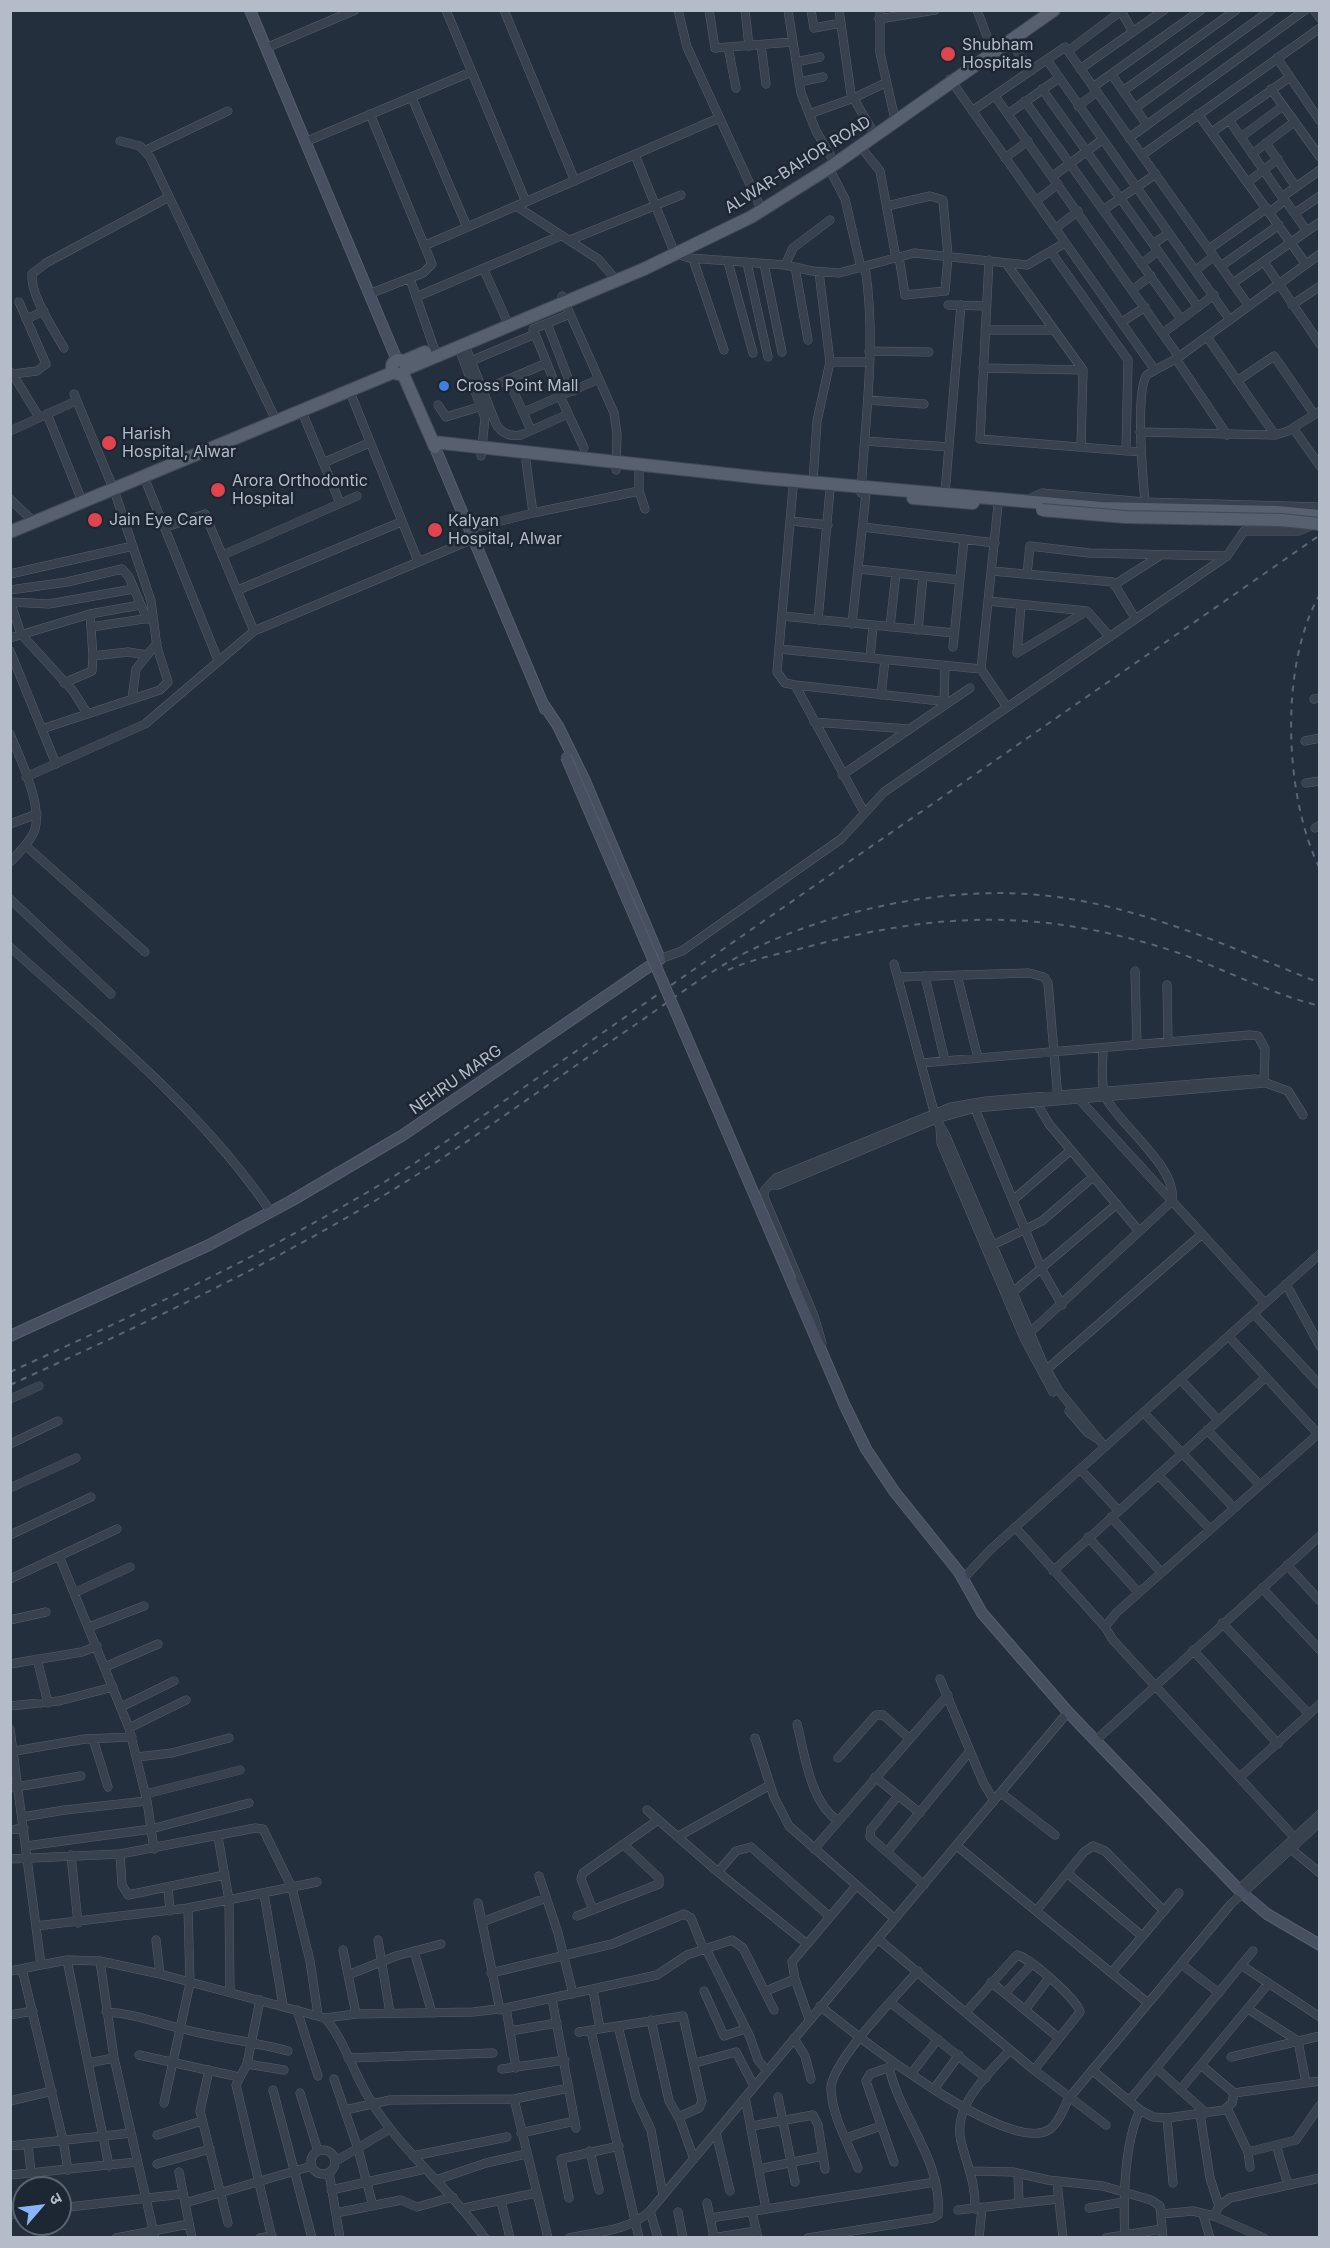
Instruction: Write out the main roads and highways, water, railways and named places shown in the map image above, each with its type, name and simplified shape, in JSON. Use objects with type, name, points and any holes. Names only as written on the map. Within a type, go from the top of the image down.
[{"type":"main road","name":"ALWAR-BAHOR ROAD","points":[[399,367],[434,348],[506,318],[563,299],[612,275],[675,252],[860,146],[1042,10]]},
{"type":"main road","name":"ALWAR-BAHOR ROAD","points":[[399,367],[461,345],[751,217],[831,163],[872,130],[1054,10]]},
{"type":"main road","points":[[10,532],[80,496],[144,477],[350,392],[399,367]]},
{"type":"main road","points":[[10,524],[31,520],[274,416],[399,367]]},
{"type":"main road","points":[[399,367],[435,446],[696,474],[813,482],[863,491],[998,506],[1042,506],[1126,517],[1281,520],[1318,517]]},
{"type":"main road","points":[[481,452],[526,461],[616,466],[639,472],[696,474],[793,487],[945,493],[1026,500],[1042,506]]},
{"type":"railway","points":[[10,1372],[164,1300],[265,1249],[412,1165],[1320,535]]},
{"type":"railway","points":[[1320,594],[1307,623],[1298,657],[1292,693],[1291,731],[1293,769],[1299,806],[1308,839],[1320,869]]},
{"type":"railway","points":[[10,1385],[218,1287],[320,1233],[446,1156],[714,971],[764,944],[831,919],[867,909],[941,896],[1014,893],[1049,896],[1084,901],[1153,919],[1221,943],[1320,983]]},
{"type":"railway","points":[[728,970],[769,956],[900,927],[942,922],[1026,921],[1112,934],[1157,946],[1278,993],[1320,1006]]},
{"type":"place","name":"Shubham Hospitals","points":[[948,54]]},
{"type":"place","name":"Cross Point Mall","points":[[444,386]]},
{"type":"place","name":"Harish Hospital, Alwar","points":[[109,443]]},
{"type":"place","name":"Arora Orthodontic Hospital","points":[[218,490]]},
{"type":"place","name":"Jain Eye Care","points":[[95,520]]},
{"type":"place","name":"Kalyan Hospital, Alwar","points":[[435,530]]}]
